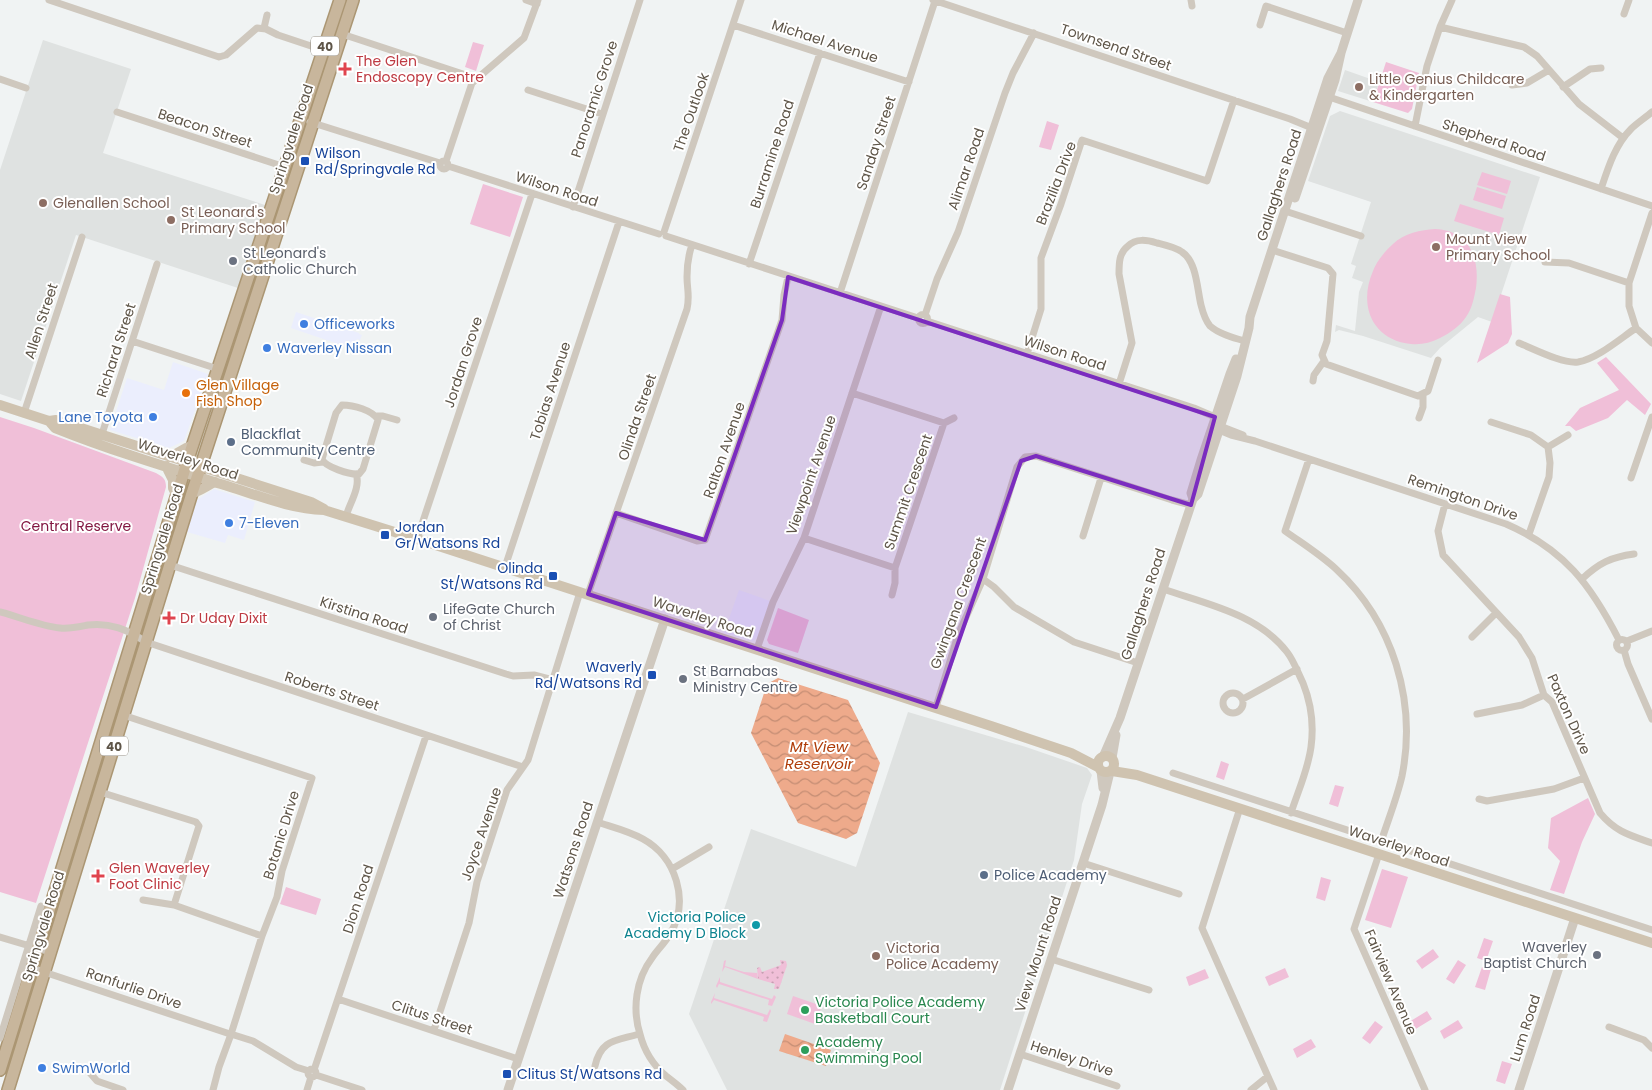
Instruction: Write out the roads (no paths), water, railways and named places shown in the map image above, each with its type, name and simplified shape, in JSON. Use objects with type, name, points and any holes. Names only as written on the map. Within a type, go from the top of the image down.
[{"type":"highway","name":"Springvale Road","points":[[0,1070],[32,968],[33,947],[135,635],[185,467],[340,0]]},
{"type":"highway","name":"Springvale Road","points":[[8,1090],[192,493],[353,0]]},
{"type":"highway","points":[[234,323],[246,324]]},
{"type":"main road","name":"Waverley Road","points":[[0,405],[48,421],[56,420],[100,440],[308,509],[324,510],[346,516],[505,567],[1652,943]]},
{"type":"main road","points":[[177,496],[173,488],[168,462],[174,453],[192,446]]},
{"type":"main road","points":[[192,493],[197,492],[216,477],[206,451]]},
{"type":"street","points":[[49,0],[219,57],[226,55],[255,28],[264,28],[280,36],[323,50]]},
{"type":"street","points":[[445,163],[470,87],[475,80],[524,38],[538,2],[526,0]]},
{"type":"street","name":"Panoramic Grove","points":[[573,207],[640,0]]},
{"type":"street","name":"The Outlook","points":[[663,234],[741,0]]},
{"type":"street","name":"Townsend Street","points":[[934,0],[1312,126]]},
{"type":"street","name":"Sanday Street","points":[[840,293],[934,0]]},
{"type":"street","name":"Gallaghers Road","points":[[1191,504],[1191,493],[1217,424],[1249,328],[1255,318],[1274,251],[1358,0]]},
{"type":"street","points":[[1415,126],[1427,66],[1440,26],[1452,0]]},
{"type":"street","points":[[1624,14],[1629,0]]},
{"type":"street","points":[[1260,25],[1266,6],[1347,34]]},
{"type":"street","points":[[264,28],[267,16]]},
{"type":"street","name":"Michael Avenue","points":[[733,25],[909,82]]},
{"type":"street","points":[[1440,26],[1524,47],[1537,56],[1563,87],[1586,110],[1623,138]]},
{"type":"street","name":"Alimar Road","points":[[923,318],[937,279],[958,232],[1005,93],[1013,73],[1034,33]]},
{"type":"street","points":[[342,34],[469,76],[475,80]]},
{"type":"street","name":"Burramine Road","points":[[749,264],[820,53]]},
{"type":"street","points":[[1563,87],[1590,69],[1601,68]]},
{"type":"street","points":[[1512,85],[1526,83],[1549,70]]},
{"type":"street","points":[[0,79],[26,88]]},
{"type":"street","points":[[528,90],[602,114]]},
{"type":"street","name":"Gallaghers Road","points":[[1288,212],[1312,126],[1326,96]]},
{"type":"street","name":"Shepherd Road","points":[[1326,96],[1652,206]]},
{"type":"street","name":"Brazilia Drive","points":[[1027,354],[1041,309],[1041,258],[1082,140],[1207,181],[1234,100]]},
{"type":"street","name":"Beacon Street","points":[[117,112],[285,167]]},
{"type":"street","points":[[1601,189],[1612,159],[1623,138],[1652,112]]},
{"type":"street","name":"Wilson Road","points":[[301,119],[445,163],[532,194],[663,234],[788,277],[923,318],[1194,408],[1217,424]]},
{"type":"street","name":"Jordan Grove","points":[[417,539],[532,194]]},
{"type":"street","points":[[1288,212],[1361,236]]},
{"type":"street","points":[[1652,213],[1629,284],[1629,306],[1636,328],[1652,343]]},
{"type":"street","name":"Tobias Avenue","points":[[505,567],[619,222]]},
{"type":"street","name":"Allen Street","points":[[24,413],[82,237]]},
{"type":"street","points":[[1119,384],[1132,343],[1119,274],[1119,262],[1123,251],[1129,244],[1138,241],[1147,239],[1184,253],[1192,262],[1205,318],[1211,327],[1242,349]]},
{"type":"street","name":"Olinda Street","points":[[584,593],[616,513],[687,309],[690,296],[687,279],[687,259],[692,245]]},
{"type":"street","points":[[1274,251],[1328,268],[1333,274],[1327,341],[1322,355],[1326,364],[1418,396],[1428,391],[1438,360]]},
{"type":"street","points":[[1545,262],[1569,263],[1629,284]]},
{"type":"street","name":"Richard Street","points":[[100,440],[157,264]]},
{"type":"street","name":"Ralton Avenue","points":[[616,513],[697,541],[705,540],[782,320],[788,277]]},
{"type":"street","name":"Viewpoint Avenue","points":[[758,649],[772,602],[804,538],[881,306]]},
{"type":"street","points":[[1519,343],[1568,362],[1577,362],[1587,360],[1636,328]]},
{"type":"street","points":[[132,341],[218,369]]},
{"type":"street","points":[[1313,381],[1314,374],[1324,362]]},
{"type":"street","name":"Summit Crescent","points":[[852,393],[944,423],[954,418]]},
{"type":"street","points":[[1419,418],[1423,408],[1423,395]]},
{"type":"street","points":[[323,462],[322,456],[336,413],[342,405],[373,413],[376,416],[397,420]]},
{"type":"street","points":[[304,460],[314,463],[323,462],[326,465],[356,474],[362,472],[378,424],[376,416]]},
{"type":"street","points":[[1631,478],[1652,417]]},
{"type":"street","points":[[1491,422],[1531,435],[1548,448],[1549,477],[1529,534]]},
{"type":"street","name":"Summit Crescent","points":[[892,595],[895,583],[895,568],[944,423]]},
{"type":"street","name":"Gallaghers Road","points":[[1107,765],[1120,718],[1191,504],[1198,494],[1217,424]]},
{"type":"street","name":"Remington Drive","points":[[1217,424],[1231,436],[1255,441],[1309,458],[1506,524],[1529,534],[1554,551],[1582,578],[1604,608],[1623,641]]},
{"type":"street","name":"Remington Drive","points":[[1217,424],[1255,441]]},
{"type":"street","points":[[1548,448],[1568,435]]},
{"type":"street","name":"Gwingana Crescent","points":[[936,707],[958,635],[983,579],[1017,467],[1024,457],[1036,456],[1172,500],[1191,504]]},
{"type":"street","points":[[1309,458],[1285,531],[1331,564],[1348,580],[1363,599],[1388,640],[1402,686],[1406,751],[1401,777],[1381,842]]},
{"type":"street","points":[[346,516],[358,484],[356,474]]},
{"type":"street","points":[[1083,536],[1101,478]]},
{"type":"street","name":"Paxton Drive","points":[[1445,504],[1438,531],[1443,554],[1519,637],[1532,658],[1544,695],[1552,702],[1600,813],[1609,824],[1623,834],[1652,843]]},
{"type":"street","name":"Summit Crescent","points":[[804,538],[895,568]]},
{"type":"street","points":[[1582,578],[1600,563],[1620,556],[1634,554]]},
{"type":"street","name":"Kirstina Road","points":[[170,565],[506,674],[513,676],[534,675],[553,680]]},
{"type":"street","points":[[983,579],[1014,607],[1074,642],[1138,663]]},
{"type":"street","points":[[1163,589],[1233,613],[1249,621],[1276,640],[1287,652],[1297,669],[1310,709],[1312,729],[1308,763],[1291,813]]},
{"type":"street","name":"Joyce Avenue","points":[[434,1030],[469,923],[477,882],[508,790],[528,760],[553,680],[584,593]]},
{"type":"street","name":"Roberts Street","points":[[0,612],[58,628],[105,625],[124,629],[146,642],[523,767]]},
{"type":"street","points":[[1472,637],[1496,613]]},
{"type":"street","name":"Watsons Road","points":[[508,1090],[665,619]]},
{"type":"street","points":[[1652,631],[1623,641],[1627,647],[1624,650],[1628,664],[1652,719]]},
{"type":"street","points":[[1243,699],[1297,669]]},
{"type":"street","points":[[1477,714],[1522,705],[1544,695]]},
{"type":"street","name":"Botanic Drive","points":[[124,715],[312,778],[282,871],[276,897],[219,1067],[214,1090]]},
{"type":"street","name":"Dion Road","points":[[307,1090],[426,736]]},
{"type":"street","name":"View Mount Road","points":[[1008,1090],[1103,799],[1107,765]]},
{"type":"street","points":[[1173,773],[1652,930]]},
{"type":"street","points":[[1479,799],[1487,801],[1554,789],[1584,778]]},
{"type":"street","points":[[100,792],[196,822],[199,826],[174,905]]},
{"type":"street","points":[[1240,808],[1202,928],[1274,1090]]},
{"type":"street","points":[[597,822],[643,839],[658,850],[672,869],[679,888],[680,898],[677,918],[670,934],[650,960],[639,984],[636,1010],[639,1034],[653,1062],[683,1090]]},
{"type":"street","points":[[1335,840],[1338,828]]},
{"type":"street","points":[[672,869],[709,847]]},
{"type":"street","name":"Fairview Avenue","points":[[1379,854],[1354,929],[1425,1090]]},
{"type":"street","points":[[1083,863],[1179,894]]},
{"type":"street","points":[[143,900],[174,905],[262,936]]},
{"type":"street","name":"Springvale Road","points":[[0,1038],[33,947],[41,906]]},
{"type":"street","name":"Lum Road","points":[[1520,1090],[1575,918]]},
{"type":"street","points":[[0,937],[50,952]]},
{"type":"street","points":[[1051,958],[1149,990]]},
{"type":"street","name":"Ranfurlie Drive","points":[[32,968],[253,1041],[296,1067],[362,1090]]},
{"type":"street","name":"Clitus Street","points":[[338,999],[518,1059]]},
{"type":"street","points":[[1609,1027],[1644,1040],[1652,1048]]},
{"type":"street","points":[[595,1066],[598,1053],[605,1045],[639,1034]]},
{"type":"street","name":"Henley Drive","points":[[1020,1054],[1117,1086]]},
{"type":"street","points":[[90,1073],[97,1081],[124,1090]]},
{"type":"street","points":[[1251,1090],[1267,1077]]},
{"type":"water","name":"Mt View Reservoir","points":[[778,678],[848,700],[880,763],[857,833],[846,839],[798,823],[751,733],[767,684]]},
{"type":"water","name":"Academy Swimming Pool","points":[[785,1034],[831,1050],[826,1066],[779,1051]]},
{"type":"place","name":"The Glen Endoscopy Centre","points":[[345,69]]},
{"type":"place","name":"Little Genius Childcare & Kindergarten","points":[[1359,87]]},
{"type":"place","name":"Wilson Rd/Springvale Rd","points":[[305,161]]},
{"type":"place","name":"Glenallen School","points":[[43,203]]},
{"type":"place","name":"St Leonard's Primary School","points":[[171,220]]},
{"type":"place","name":"Mount View Primary School","points":[[1436,247]]},
{"type":"place","name":"St Leonard's Catholic Church","points":[[233,261]]},
{"type":"place","name":"Officeworks","points":[[304,324]]},
{"type":"place","name":"Waverley Nissan","points":[[267,348]]},
{"type":"place","name":"Glen Village Fish Shop","points":[[186,393]]},
{"type":"place","name":"Lane Toyota","points":[[153,417]]},
{"type":"place","name":"Blackflat Community Centre","points":[[231,442]]},
{"type":"place","name":"7-Eleven","points":[[229,523]]},
{"type":"place","name":"Jordan Gr/Watsons Rd","points":[[385,535]]},
{"type":"place","name":"Olinda St/Watsons Rd","points":[[553,576]]},
{"type":"place","name":"LifeGate Church of Christ","points":[[433,617]]},
{"type":"place","name":"Dr Uday Dixit","points":[[169,618]]},
{"type":"place","name":"Waverly Rd/Watsons Rd","points":[[652,675]]},
{"type":"place","name":"St Barnabas Ministry Centre","points":[[683,679]]},
{"type":"place","name":"Police Academy","points":[[984,875]]},
{"type":"place","name":"Glen Waverley Foot Clinic","points":[[98,876]]},
{"type":"place","name":"Victoria Police Academy D Block","points":[[756,925]]},
{"type":"place","name":"Waverley Baptist Church","points":[[1597,955]]},
{"type":"place","name":"Victoria Police Academy","points":[[876,956]]},
{"type":"place","name":"Victoria Police Academy Basketball Court","points":[[805,1010]]},
{"type":"place","name":"Academy Swimming Pool","points":[[805,1050]]},
{"type":"place","name":"SwimWorld","points":[[42,1068]]},
{"type":"place","name":"Clitus St/Watsons Rd","points":[[507,1074]]},
{"type":"park label","name":"Central Reserve","points":[[76,526]]}]
